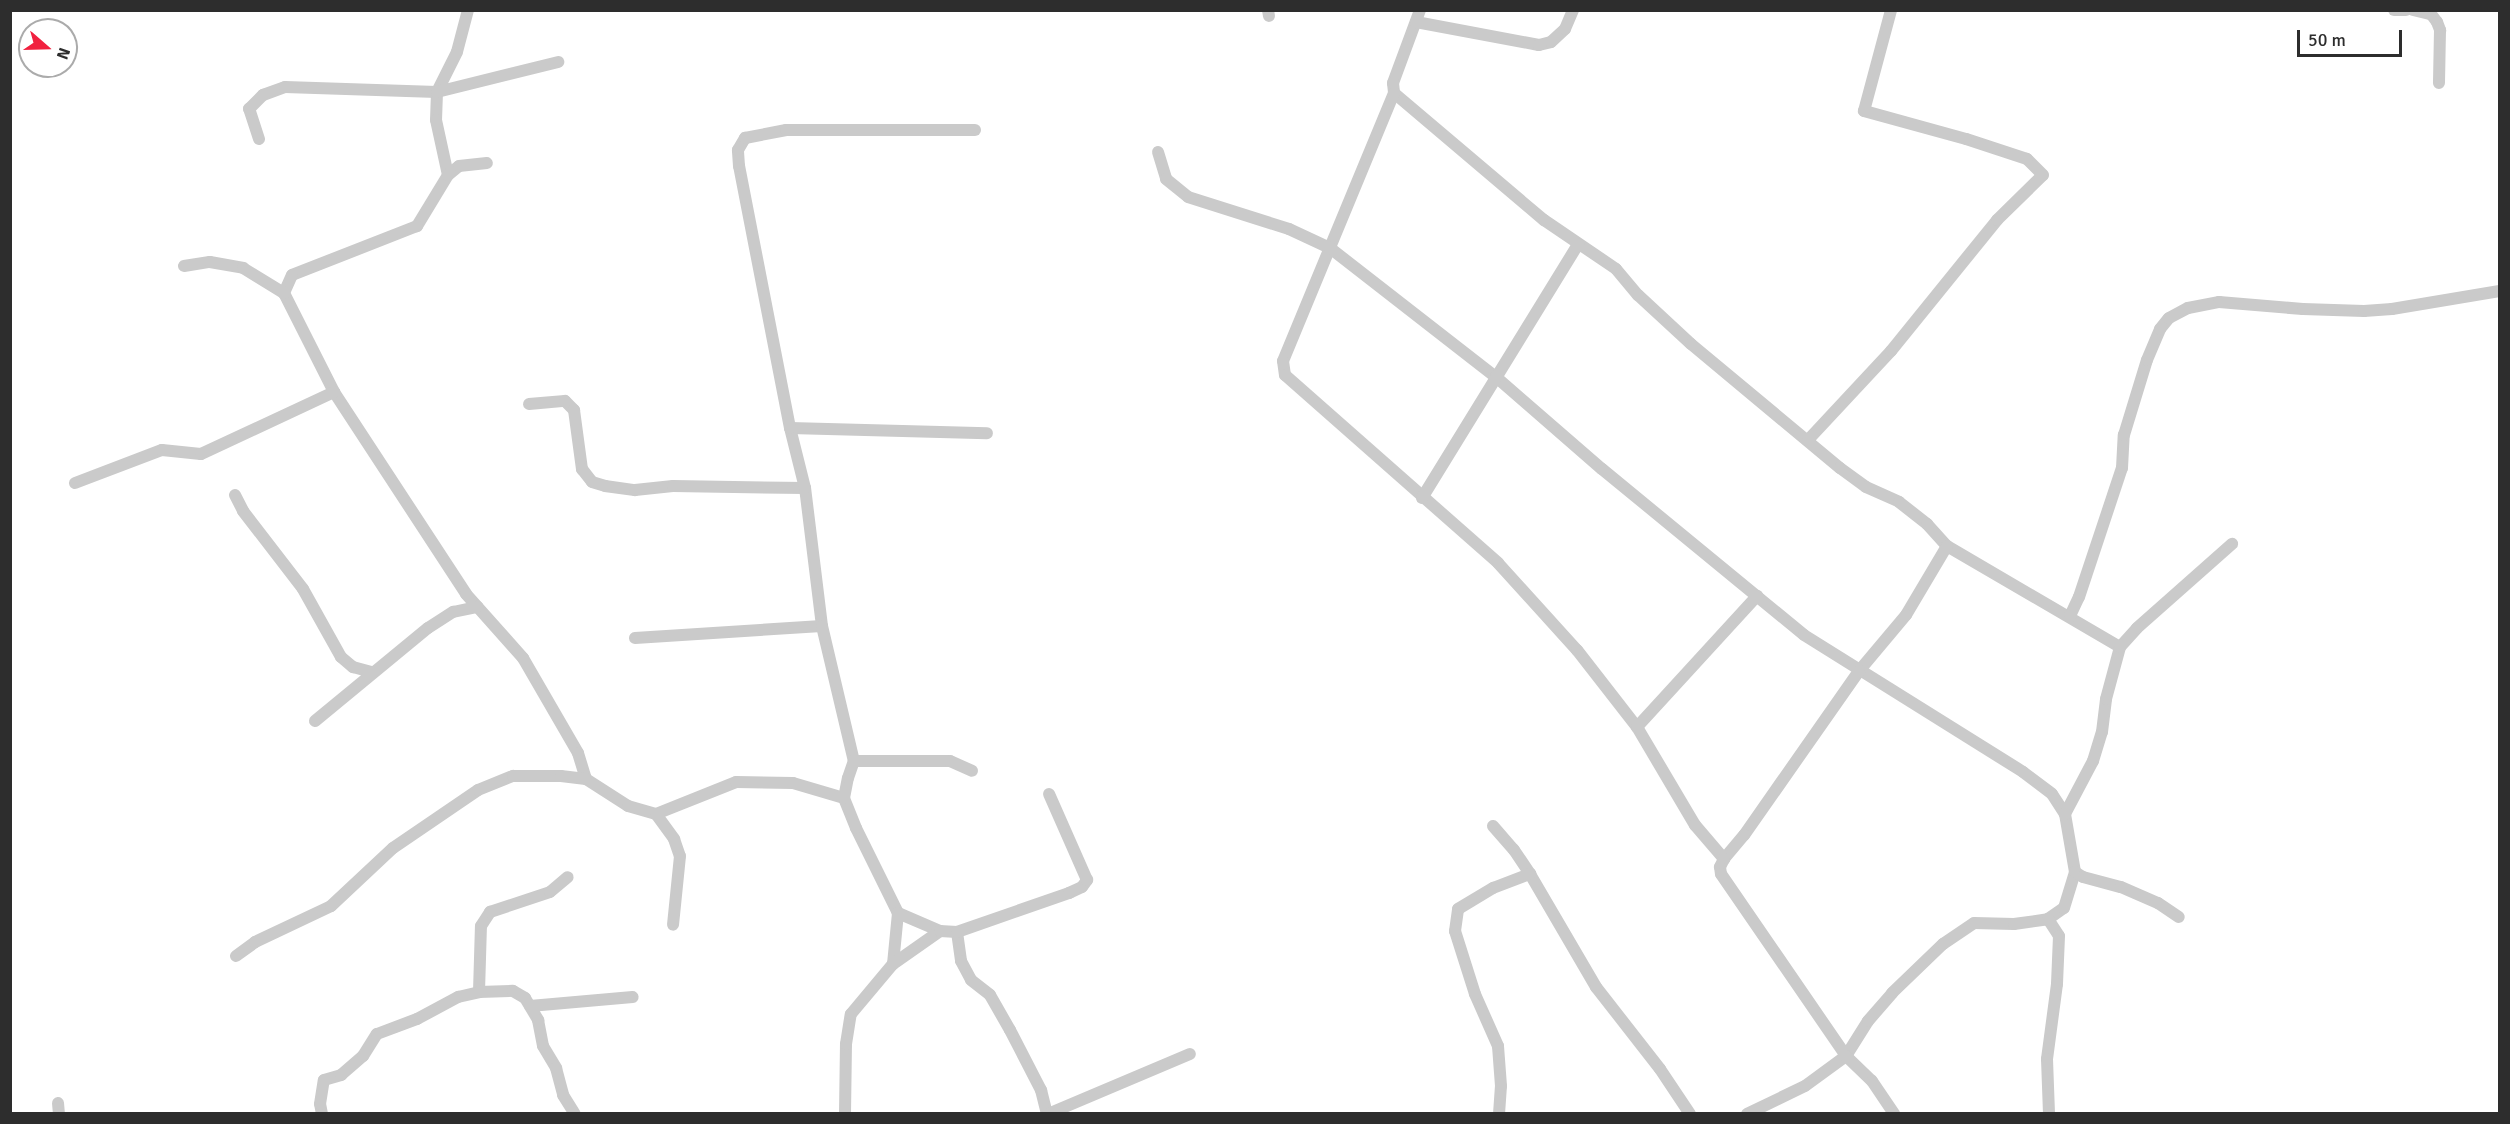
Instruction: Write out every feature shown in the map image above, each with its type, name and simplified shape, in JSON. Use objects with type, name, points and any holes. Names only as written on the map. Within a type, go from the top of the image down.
[{"type":"street","points":[[447,175],[436,120],[437,92],[457,52],[468,10]]},
{"type":"street","points":[[1574,10],[1565,29],[1551,42],[1539,45],[1418,16],[1393,83],[1394,93],[1283,361],[1285,375],[1498,563],[1577,650],[1637,727],[1695,825],[1724,859]]},
{"type":"street","points":[[1808,440],[1891,351],[1997,220],[2043,175],[2027,159],[1966,139],[1864,111],[1891,10]]},
{"type":"street","points":[[2394,10],[2406,10]]},
{"type":"street","points":[[2413,10],[2431,14],[2440,30],[2439,83]]},
{"type":"street","points":[[259,139],[249,109],[263,95],[285,87],[437,92],[558,62]]},
{"type":"street","points":[[1394,93],[1544,220],[1616,269],[1638,295],[1691,344],[1866,487],[1899,502],[1927,524],[1947,546],[2120,647]]},
{"type":"street","points":[[893,964],[898,914],[844,798],[854,761],[822,626],[805,488],[790,428],[739,166],[738,150],[745,138],[786,130],[975,130]]},
{"type":"street","points":[[1158,152],[1166,179],[1188,197],[1289,230],[1330,248],[1496,377],[1602,469],[1804,635],[2023,772],[2052,794],[2065,814],[2074,872],[2064,908],[2048,919],[2014,924],[1974,922],[1965,927],[1942,944],[1892,993],[1868,1022],[1846,1056],[1805,1086],[1747,1113]]},
{"type":"street","points":[[284,293],[292,275],[417,226],[447,175],[459,166],[487,163]]},
{"type":"street","points":[[1422,498],[1578,244]]},
{"type":"street","points":[[184,266],[210,262],[243,268],[284,293],[334,392],[466,594],[523,658],[578,753],[586,779]]},
{"type":"street","points":[[2070,616],[2079,597],[2122,468],[2124,435],[2147,360],[2160,329],[2169,318],[2188,308],[2219,302],[2364,311],[2392,309],[2499,291]]},
{"type":"street","points":[[75,483],[162,450],[201,454],[334,392]]},
{"type":"street","points":[[529,404],[565,401],[574,410],[582,469],[592,482],[598,484],[635,490],[673,486],[805,488]]},
{"type":"street","points":[[790,428],[987,433]]},
{"type":"street","points":[[235,495],[243,511],[303,590],[341,657],[353,667],[372,672]]},
{"type":"street","points":[[2065,814],[2093,761],[2102,732],[2106,699],[2120,647],[2137,628],[2232,544]]},
{"type":"street","points":[[1894,1113],[1872,1080],[1846,1056],[1721,874],[1720,867],[1859,671],[1906,615],[1947,546]]},
{"type":"street","points":[[1637,727],[1757,596]]},
{"type":"street","points":[[315,721],[372,672],[453,612],[477,607]]},
{"type":"street","points":[[635,638],[822,626]]},
{"type":"street","points":[[854,761],[951,761],[972,771]]},
{"type":"street","points":[[236,956],[255,942],[331,906],[393,848],[478,790],[513,776],[561,776],[586,779],[628,807],[656,814],[736,783],[793,783],[844,798]]},
{"type":"street","points":[[898,914],[940,932],[957,932],[1082,887],[1087,880],[1049,794]]},
{"type":"street","points":[[656,814],[674,839],[680,856],[672,925]]},
{"type":"street","points":[[1493,826],[1530,874],[1596,987],[1660,1069],[1690,1113]]},
{"type":"street","points":[[2074,872],[2083,877],[2121,887],[2158,903],[2179,917]]},
{"type":"street","points":[[1499,1113],[1501,1086],[1498,1046],[1475,994],[1455,931],[1458,909],[1493,888],[1530,874]]},
{"type":"street","points":[[478,992],[481,926],[490,912],[550,892],[568,877]]},
{"type":"street","points":[[2048,919],[2059,936],[2056,993],[2047,1059],[2049,1113]]},
{"type":"street","points":[[845,1113],[852,1014],[893,964],[940,932]]},
{"type":"street","points":[[957,932],[961,961],[971,980],[990,995],[1010,1029],[1041,1090],[1047,1113],[1190,1054]]},
{"type":"street","points":[[322,1113],[320,1104],[324,1080],[341,1075],[363,1056],[377,1034],[417,1019],[458,997],[478,992],[513,991],[530,1006],[538,1020],[543,1046],[556,1068],[563,1095],[574,1113]]},
{"type":"street","points":[[530,1006],[633,997]]}]
